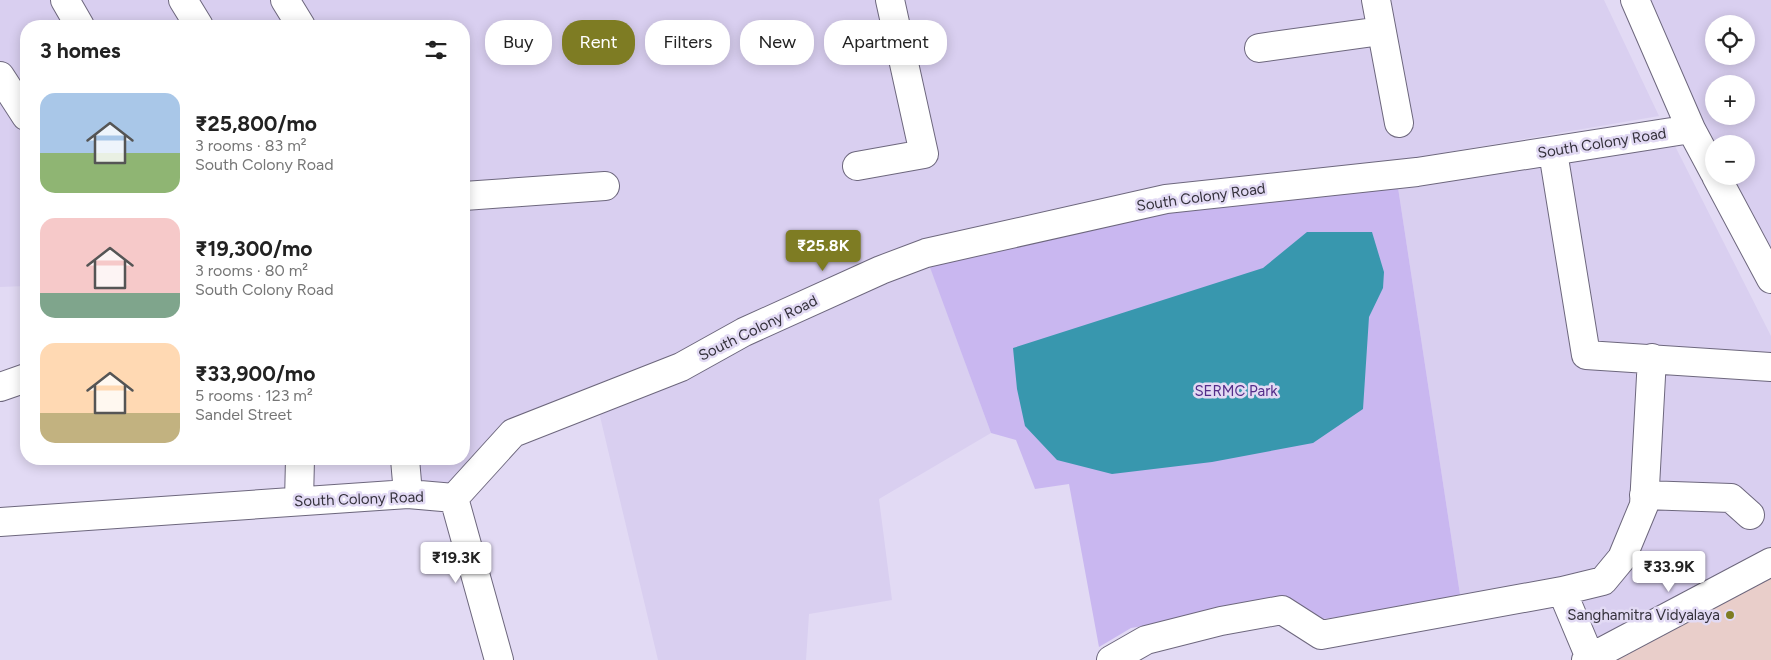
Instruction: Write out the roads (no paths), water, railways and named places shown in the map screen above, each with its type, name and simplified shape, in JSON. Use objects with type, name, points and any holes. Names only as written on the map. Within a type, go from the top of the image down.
[{"type":"street","points":[[64,0],[76,20]]},
{"type":"street","points":[[183,0],[195,20]]},
{"type":"street","points":[[285,0],[297,20]]},
{"type":"street","points":[[857,166],[924,154],[890,0]]},
{"type":"street","points":[[1376,0],[1398,123]]},
{"type":"street","points":[[1635,0],[1691,129],[1705,155]]},
{"type":"street","points":[[1259,48],[1381,31]]},
{"type":"street","points":[[0,76],[20,107]]},
{"type":"street","name":"South Colony Road","points":[[0,522],[408,494],[454,498],[513,433],[681,367],[744,332],[881,270],[926,253],[1166,199],[1417,172],[1691,129]]},
{"type":"street","points":[[1553,152],[1586,355],[1771,367]]},
{"type":"street","points":[[1721,185],[1771,279]]},
{"type":"street","points":[[470,196],[605,186]]},
{"type":"street","points":[[1111,660],[1146,640],[1221,621],[1282,610],[1321,635],[1562,591],[1603,581],[1622,558],[1644,505],[1652,358]]},
{"type":"street","points":[[0,387],[20,380]]},
{"type":"street","points":[[299,501],[300,465]]},
{"type":"street","points":[[406,465],[408,494]]},
{"type":"street","points":[[1644,495],[1731,498],[1750,515]]},
{"type":"street","points":[[454,498],[499,660]]},
{"type":"street","points":[[1562,591],[1589,659],[1771,562]]},
{"type":"water","points":[[1307,232],[1372,232],[1384,272],[1383,288],[1369,317],[1363,409],[1313,443],[1212,462],[1112,474],[1057,460],[1025,426],[1017,389],[1013,348],[1263,268]]},
{"type":"place","name":"Sanghamitra Vidyalaya","points":[[1730,615]]},
{"type":"park label","name":"SERMC Park","points":[[1236,391]]}]
